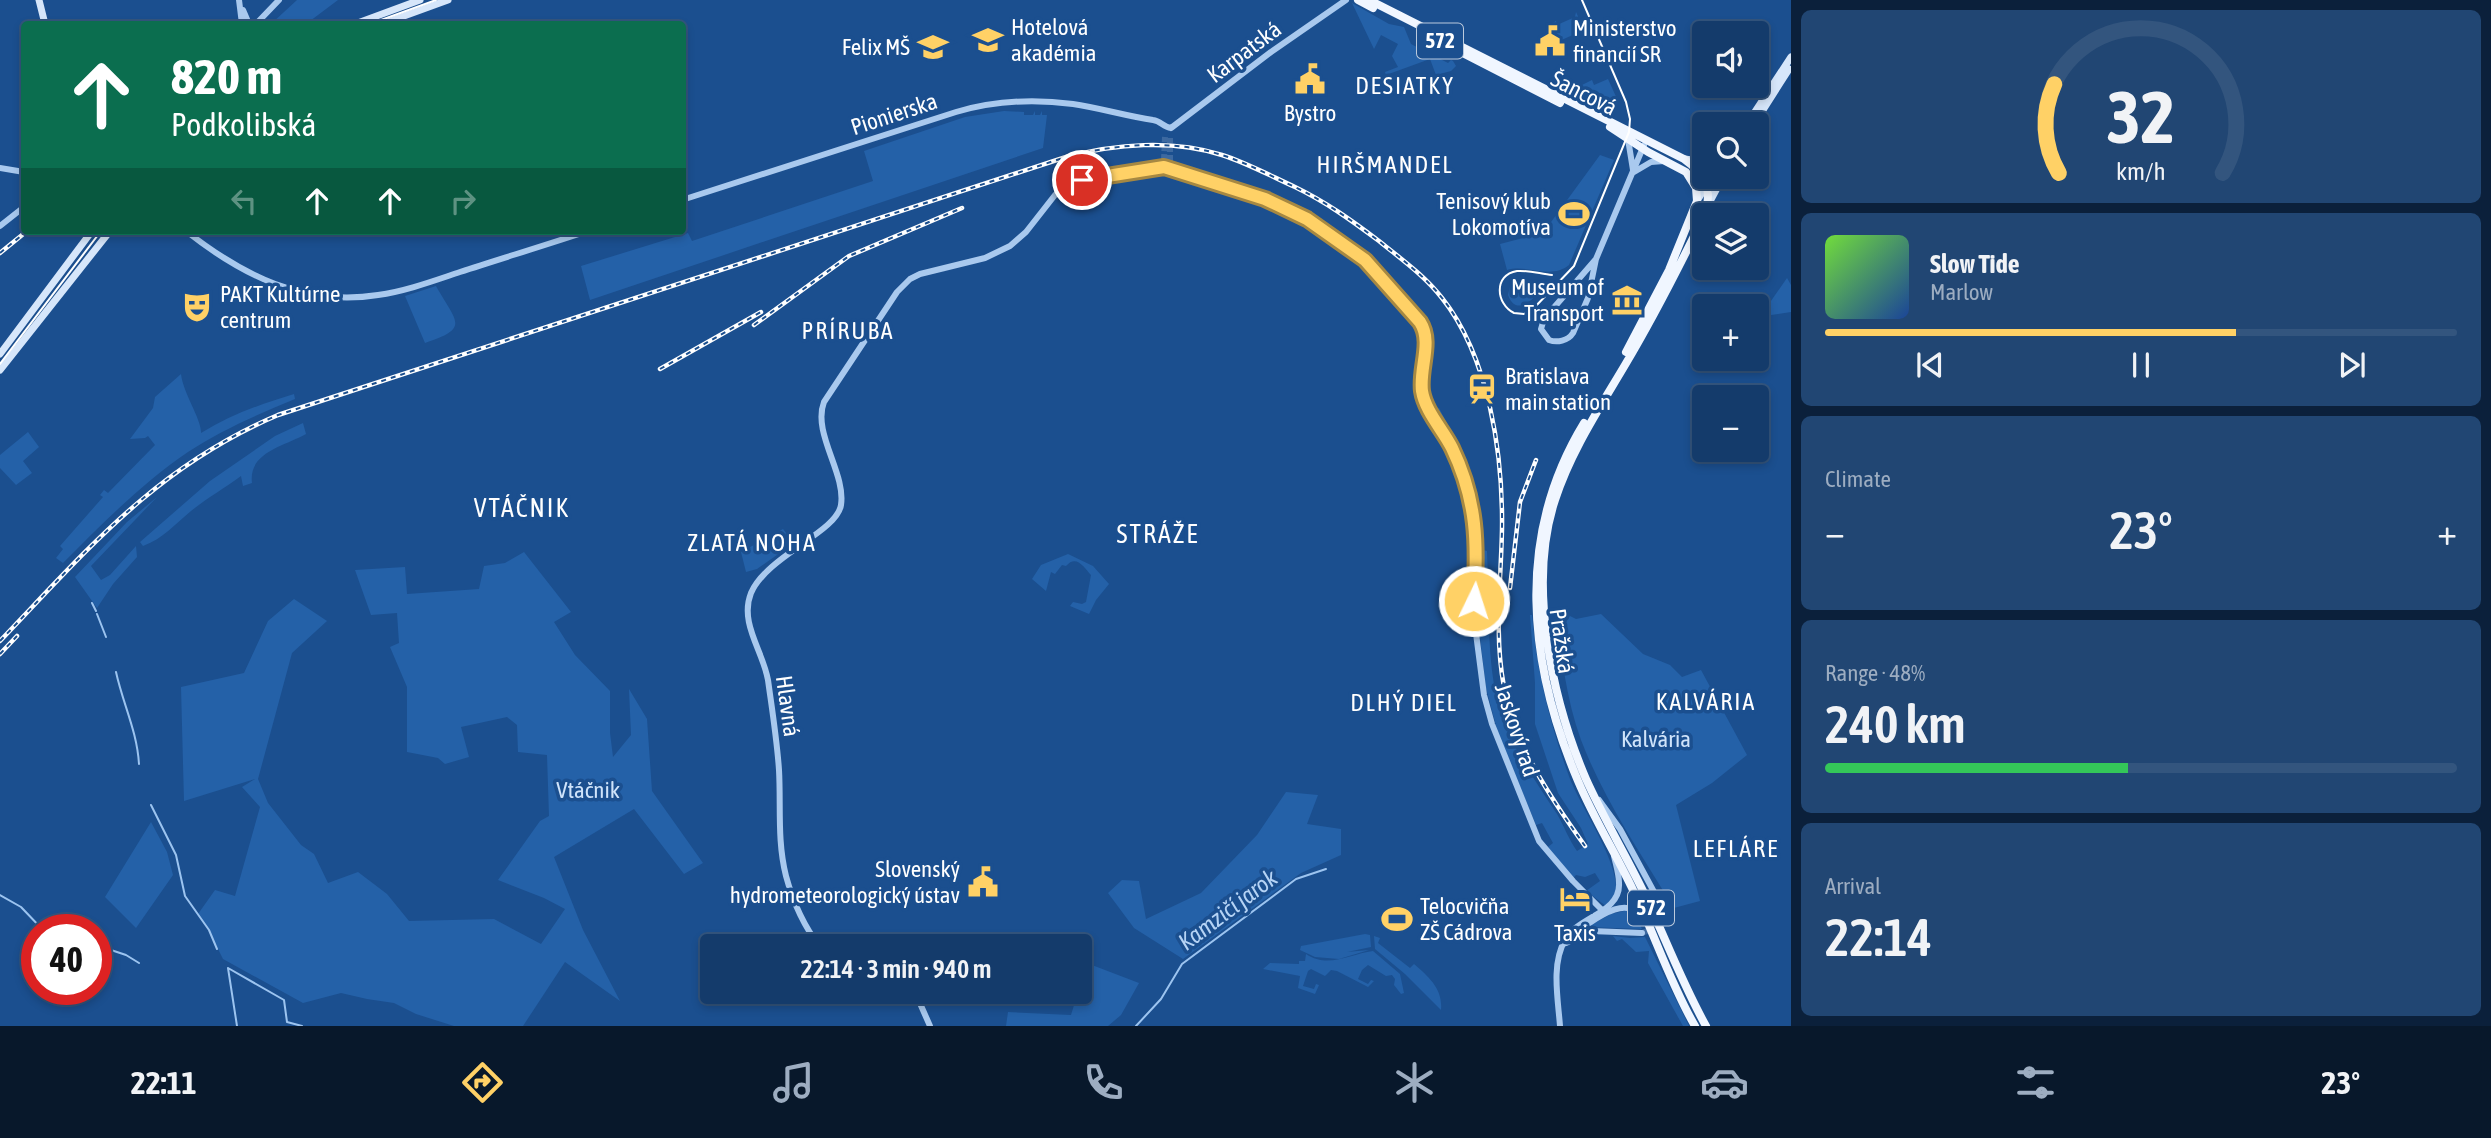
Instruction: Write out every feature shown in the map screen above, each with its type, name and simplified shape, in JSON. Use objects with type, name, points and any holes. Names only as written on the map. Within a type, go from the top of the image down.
[{"type":"main road","points":[[37,0],[42,21]]},
{"type":"main road","points":[[363,21],[420,0]]},
{"type":"main road","points":[[390,21],[448,0]]},
{"type":"main road","name":"Šancová","points":[[1358,0],[1628,139],[1692,160]]},
{"type":"main road","name":"Šancová","points":[[1369,0],[1644,144],[1665,161],[1692,174]]},
{"type":"main road","points":[[1755,112],[1791,57]]},
{"type":"main road","points":[[1762,112],[1791,66]]},
{"type":"main road","name":"Šancová","points":[[1684,159],[1692,165]]},
{"type":"main road","points":[[1686,172],[1696,188],[1697,201]]},
{"type":"main road","name":"Pražská","points":[[1695,1026],[1677,992],[1647,918],[1578,780],[1554,711],[1540,639],[1537,593],[1538,547],[1546,507],[1560,468],[1649,310],[1704,189]]},
{"type":"main road","points":[[0,354],[89,235]]},
{"type":"main road","points":[[0,370],[107,235]]},
{"type":"main road","name":"Pražská","points":[[1692,238],[1659,305],[1578,444],[1564,475],[1544,544],[1544,591],[1552,661],[1567,727],[1592,792],[1646,897],[1706,1026]]},
{"type":"street","points":[[259,21],[279,0]]},
{"type":"street","name":"Karpatská","points":[[1168,127],[1346,0]]},
{"type":"street","points":[[239,1],[248,21]]},
{"type":"street","points":[[239,1],[242,21]]},
{"type":"street","points":[[245,14],[263,16]]},
{"type":"street","name":"Pionierska","points":[[686,199],[980,106],[1011,102],[1062,103],[1122,116],[1157,120],[1168,127]]},
{"type":"street","points":[[1168,127],[1168,138]]},
{"type":"street","points":[[1628,139],[1634,172]]},
{"type":"street","points":[[1596,259],[1544,319],[1542,329],[1549,340],[1559,342],[1573,333],[1589,295],[1596,259],[1644,144]]},
{"type":"street","points":[[1634,172],[1651,162],[1665,161]]},
{"type":"street","name":"Hlavná","points":[[812,934],[796,909],[785,872],[779,817],[779,773],[770,696],[766,670],[753,638],[748,610],[752,592],[765,572],[826,526],[841,504],[821,421],[821,409],[833,387],[902,287],[920,274],[973,262],[1001,251],[1022,236],[1055,195],[1072,183],[1090,177],[1167,164]]},
{"type":"street","name":"Jaskový rad","points":[[1167,164],[1257,196],[1307,219],[1369,264],[1422,325],[1426,337],[1423,393],[1458,461],[1474,513],[1477,548],[1474,618],[1481,672],[1495,734],[1539,841],[1586,895],[1598,914]]},
{"type":"street","points":[[0,168],[21,172]]},
{"type":"street","points":[[0,226],[21,209]]},
{"type":"street","points":[[192,235],[229,262],[267,282],[296,292],[342,298],[394,292],[575,235]]},
{"type":"street","points":[[1592,792],[1620,829],[1660,903]]},
{"type":"street","points":[[1559,953],[1571,936],[1613,902],[1619,891],[1613,851]]},
{"type":"street","name":"Jaskový rad","points":[[1586,895],[1597,903],[1598,914]]},
{"type":"street","points":[[1560,1026],[1556,971],[1559,953],[1566,937],[1578,925],[1598,914],[1627,908],[1647,918]]},
{"type":"street","points":[[1566,943],[1591,931],[1642,933]]},
{"type":"street","points":[[920,1004],[930,1026]]},
{"type":"green space","points":[[297,0],[338,0],[310,21],[274,21]]},
{"type":"green space","points":[[1352,3],[1389,24],[1404,27],[1411,44],[1448,63],[1451,60],[1456,66],[1451,71],[1436,75],[1430,59],[1386,75],[1385,72],[1398,67],[1392,56],[1398,44],[1381,35],[1374,49]]},
{"type":"green space","points":[[1576,12],[1584,30],[1557,42],[1549,25],[1556,21],[1557,25],[1575,17]]},
{"type":"green space","points":[[1608,79],[1618,101],[1610,113],[1568,92],[1592,80],[1594,85]]},
{"type":"green space","points":[[1004,111],[1033,115],[1035,111],[1035,115],[1040,115],[1042,111],[1042,115],[1047,115],[1043,148],[590,300],[581,266],[688,233],[692,241],[873,181],[864,151],[965,117]]},
{"type":"green space","name":"Tenisový klub Lokomotíva","points":[[1600,155],[1614,160],[1569,265],[1547,272],[1507,270],[1500,244],[1543,233]]},
{"type":"green space","points":[[1787,278],[1791,285],[1791,312],[1769,318],[1769,304]]},
{"type":"green space","points":[[1517,280],[1552,283],[1528,302],[1517,305],[1508,295],[1510,286]]},
{"type":"green space","points":[[436,286],[453,316],[454,328],[440,338],[425,343],[405,296]]},
{"type":"green space","points":[[181,374],[201,433],[258,406],[294,394],[295,399],[227,430],[171,464],[139,490],[63,563],[56,558],[63,549],[60,546],[103,497],[100,495],[104,490],[108,493],[155,445],[148,436],[130,439],[153,408],[155,397]]},
{"type":"green space","points":[[1439,408],[1465,460],[1480,510],[1483,550],[1487,551],[1492,668],[1503,720],[1518,753],[1577,851],[1588,844],[1558,793],[1535,724],[1532,615],[1541,678],[1556,739],[1570,779],[1599,836],[1616,881],[1616,893],[1606,906],[1586,891],[1600,881],[1595,873],[1585,877],[1576,875],[1573,878],[1548,847],[1553,843],[1542,823],[1536,825],[1498,733],[1486,688],[1477,612],[1480,549],[1477,511],[1464,471],[1435,409]]},
{"type":"green space","points":[[303,423],[306,434],[262,457],[252,472],[252,483],[243,486],[241,476],[197,506],[157,539],[143,546],[140,542],[210,481],[275,436]]},
{"type":"green space","points":[[28,432],[39,447],[23,461],[32,473],[16,485],[0,468],[0,455]]},
{"type":"green space","points":[[157,497],[91,566],[101,580],[110,575],[136,546],[137,557],[113,584],[97,608],[75,577],[127,522]]},
{"type":"green space","points":[[783,529],[794,543],[757,569],[746,572],[741,552]]},
{"type":"green space","name":"Vtáčnik","points":[[524,552],[571,612],[554,622],[575,655],[610,691],[613,757],[631,735],[629,689],[647,719],[652,791],[703,863],[684,874],[634,809],[554,857],[583,930],[620,1001],[565,962],[523,1026],[454,1026],[416,1014],[394,1003],[341,993],[303,1003],[223,959],[198,914],[215,890],[235,896],[260,807],[242,787],[255,779],[184,801],[181,687],[244,673],[268,621],[294,599],[327,621],[292,653],[258,779],[268,803],[301,845],[314,854],[328,883],[358,872],[387,894],[409,921],[494,919],[541,944],[565,909],[498,880],[540,821],[549,816],[547,755],[518,752],[517,725],[507,717],[461,727],[469,757],[445,764],[438,758],[407,752],[407,687],[390,647],[399,643],[397,613],[371,615],[355,570],[405,567],[407,594],[479,589],[484,566],[505,563]]},
{"type":"green space","points":[[1068,554],[1093,566],[1109,584],[1089,614],[1070,606],[1073,602],[1086,602],[1091,575],[1080,563],[1073,561],[1066,566],[1062,565],[1055,574],[1051,572],[1046,591],[1032,579],[1041,565]]},
{"type":"green space","name":"Kalvária","points":[[1554,608],[1576,619],[1601,614],[1643,654],[1670,665],[1682,677],[1701,670],[1747,755],[1712,783],[1676,805],[1700,901],[1670,909],[1664,892],[1599,780],[1581,740],[1571,708]]},
{"type":"green space","points":[[1286,792],[1318,795],[1307,824],[1341,829],[1341,855],[1301,873],[1183,959],[1134,928],[1108,893],[1122,880],[1139,881],[1146,919],[1201,893],[1257,835]]},
{"type":"green space","points":[[151,822],[167,852],[173,875],[136,928],[105,897]]},
{"type":"green space","points":[[1628,910],[1636,915],[1642,929],[1587,927],[1611,914]]},
{"type":"green space","points":[[1370,935],[1371,947],[1347,952],[1369,950],[1339,959],[1315,957],[1300,950],[1301,946]]},
{"type":"green space","points":[[1374,936],[1380,938],[1378,943],[1410,968],[1414,964],[1430,979],[1440,996],[1441,1010],[1375,949]]},
{"type":"green space","points":[[1613,936],[1645,937],[1689,1026],[1683,1026],[1648,963],[1649,951],[1636,952],[1622,939],[1617,941]]},
{"type":"green space","points":[[1373,951],[1400,974],[1404,993],[1401,994],[1394,985],[1395,979],[1392,975],[1386,976],[1368,965],[1358,979],[1368,984],[1371,980],[1374,981],[1368,987],[1337,971],[1331,970],[1325,976],[1311,969],[1303,986],[1314,989],[1316,984],[1319,985],[1315,994],[1298,988],[1300,976],[1263,969],[1270,963],[1299,964],[1299,961],[1305,961],[1306,954],[1331,960]]},
{"type":"green space","points":[[1092,965],[1139,983],[1121,1015],[1108,1026],[1006,1026],[1008,1012],[1071,1015],[1074,1004],[1092,1004]]},
{"type":"waterway","points":[[92,603],[96,611]]},
{"type":"waterway","points":[[97,614],[106,637]]},
{"type":"waterway","points":[[116,672],[136,740],[139,764]]},
{"type":"waterway","points":[[151,805],[176,855],[185,896],[209,930],[217,949]]},
{"type":"waterway","name":"Kamzičí jarok","points":[[1136,1026],[1161,999],[1182,964],[1296,879],[1326,869]]},
{"type":"waterway","points":[[0,895],[28,914]]},
{"type":"waterway","points":[[112,950],[139,963]]},
{"type":"waterway","points":[[228,968],[284,1000],[287,1022],[302,1026]]},
{"type":"waterway","points":[[228,968],[237,1026]]},
{"type":"tunnel","points":[[1164,160],[1165,137]]},
{"type":"tunnel","points":[[1170,138],[1170,161]]},
{"type":"tunnel","points":[[1642,933],[1658,922],[1661,914],[1660,903]]},
{"type":"tram line","points":[[378,21],[436,0]]},
{"type":"tram line","points":[[1552,275],[1521,271],[1509,274],[1504,278],[1500,290],[1508,309],[1524,314],[1533,309],[1574,266],[1629,132],[1630,119],[1626,102],[1582,0]]},
{"type":"tram line","points":[[0,364],[98,235]]},
{"type":"railway","points":[[0,641],[95,542],[160,485],[196,459],[278,415],[1066,157],[1124,146],[1183,147],[1203,150],[1241,162],[1328,205],[1379,241],[1420,275],[1442,298],[1458,322],[1482,377],[1496,439],[1502,500],[1499,648],[1509,709],[1536,771],[1585,846]]},
{"type":"railway","points":[[754,325],[849,256],[962,208]]},
{"type":"railway","points":[[0,253],[22,235]]},
{"type":"railway","points":[[660,369],[761,312]]},
{"type":"railway","points":[[1510,588],[1520,502],[1536,460]]},
{"type":"railway","points":[[0,654],[17,636]]},
{"type":"place","name":"Hotelová akadémia","points":[[988,40]]},
{"type":"place","name":"Ministerstvo financií SR","points":[[1550,41]]},
{"type":"place","name":"Felix MŠ","points":[[933,47]]},
{"type":"place","name":"Bystro","points":[[1310,79]]},
{"type":"place","name":"Tenisový klub Lokomotíva","points":[[1574,214]]},
{"type":"place","name":"Museum of Transport","points":[[1627,300]]},
{"type":"place","name":"PAKT Kultúrne centrum","points":[[197,307]]},
{"type":"place","name":"Bratislava main station","points":[[1482,389]]},
{"type":"place","name":"Slovenský hydrometeorologický ústav","points":[[983,882]]},
{"type":"place","name":"Taxis","points":[[1575,899]]},
{"type":"place","name":"Telocvičňa ZŠ Cádrova","points":[[1397,919]]},
{"type":"district","name":"DESIATKY","points":[[1405,86]]},
{"type":"district","name":"HIRŠMANDEL","points":[[1385,165]]},
{"type":"district","name":"PRÍRUBA","points":[[848,331]]},
{"type":"district","name":"VTÁČNIK","points":[[522,508]]},
{"type":"district","name":"STRÁŽE","points":[[1158,534]]},
{"type":"district","name":"ZLATÁ NOHA","points":[[752,543]]},
{"type":"district","name":"KALVÁRIA","points":[[1706,702]]},
{"type":"district","name":"DLHÝ DIEL","points":[[1404,703]]},
{"type":"district","name":"LEFLÁRE","points":[[1736,849]]},
{"type":"route","points":[[1082,180],[1152,168],[1172,169],[1248,192],[1297,213],[1369,264],[1424,330],[1426,341],[1423,393],[1458,461],[1474,513],[1477,548],[1474,601]]}]
